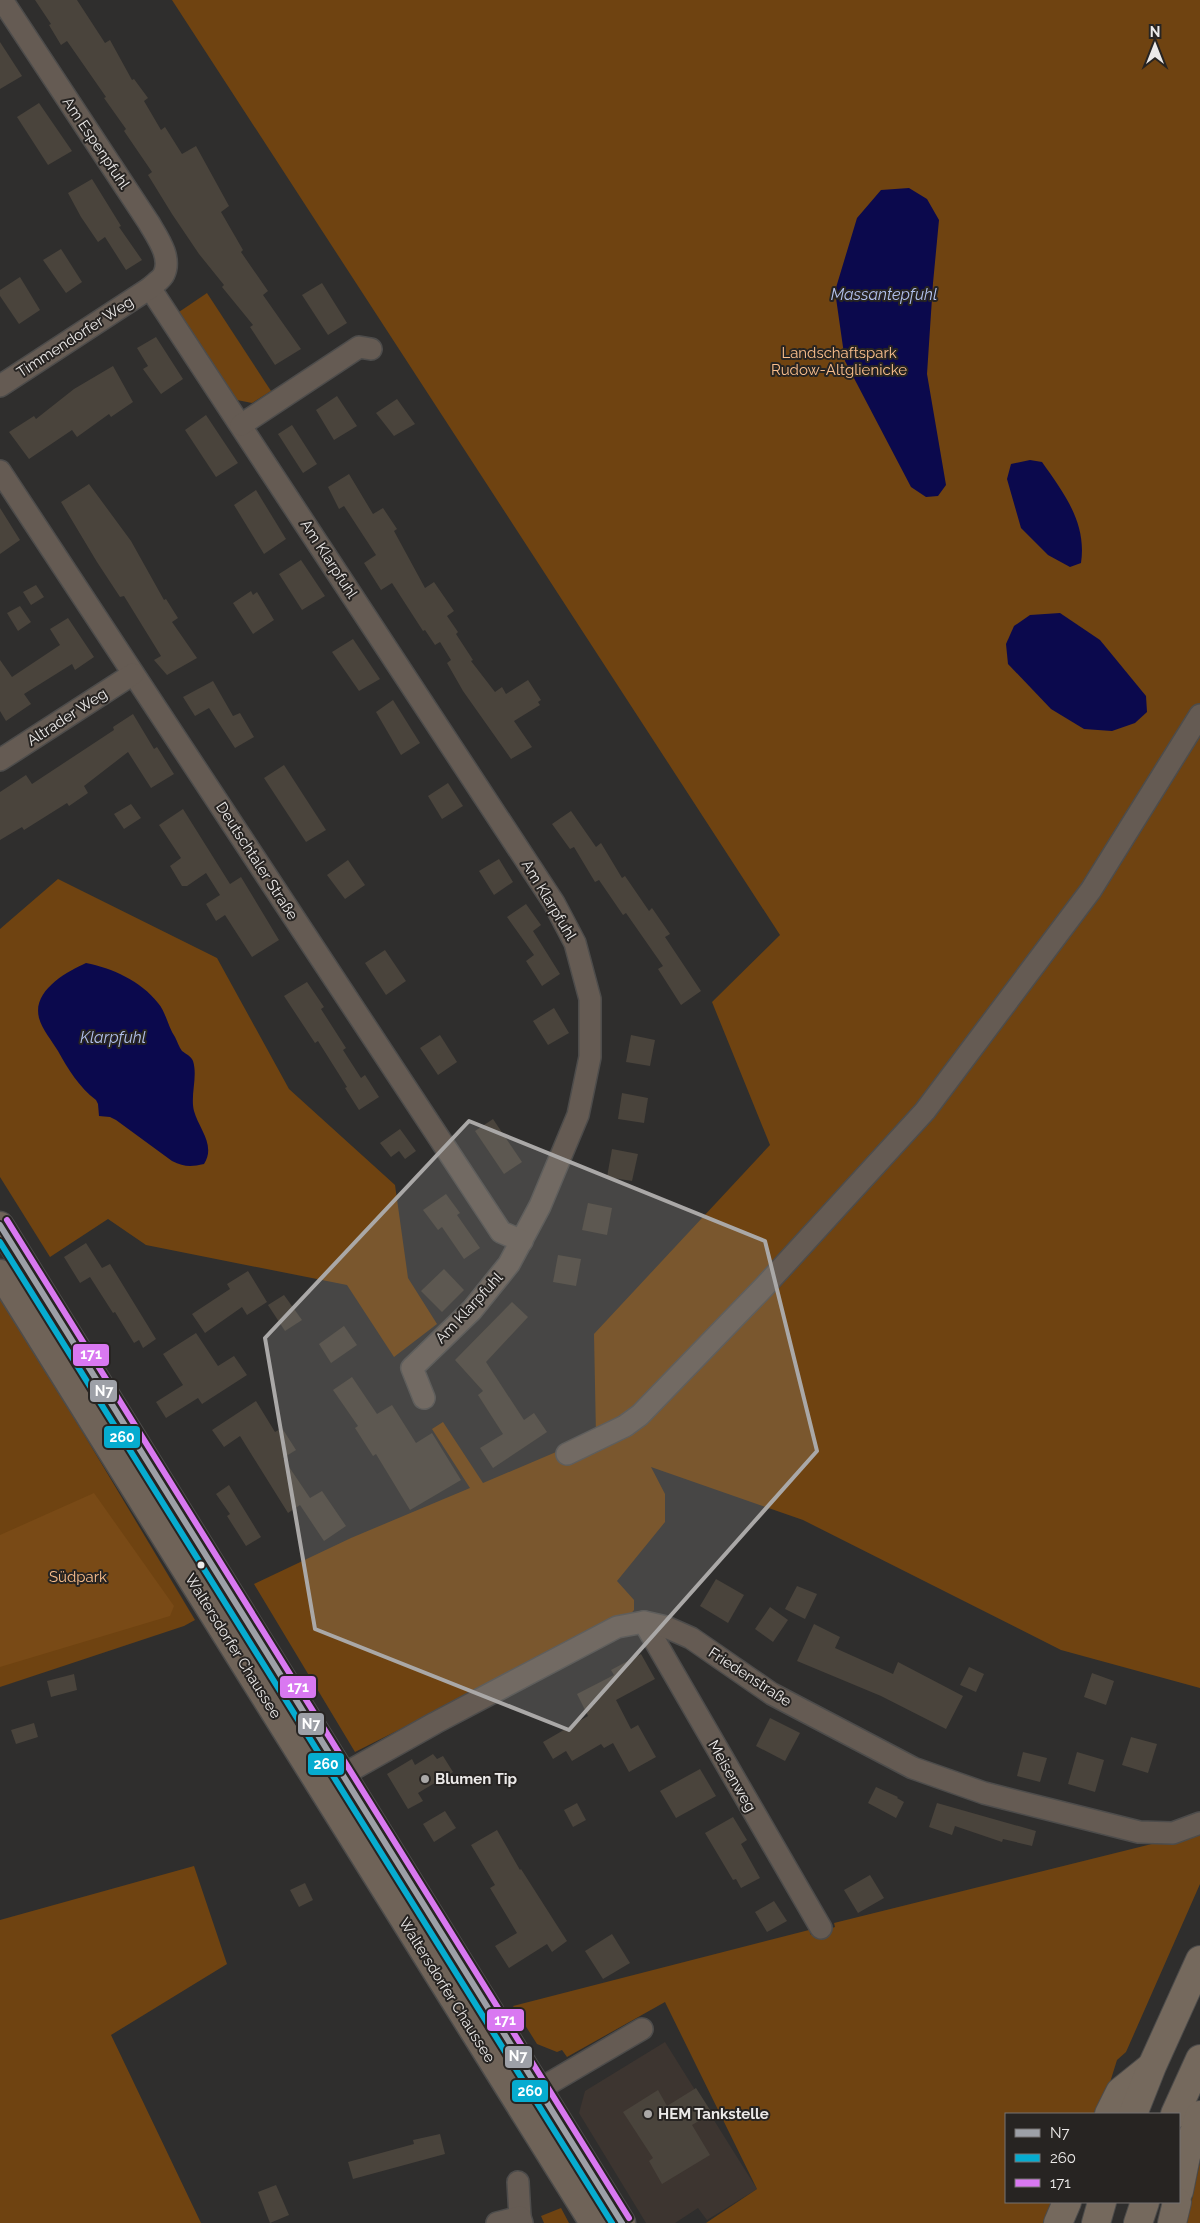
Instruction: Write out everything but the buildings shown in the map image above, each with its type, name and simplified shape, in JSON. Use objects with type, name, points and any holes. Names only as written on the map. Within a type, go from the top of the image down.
[{"type":"highway","points":[[1133,2113],[1152,2066],[1200,1960]]},
{"type":"highway","points":[[1175,2113],[1200,2059]]},
{"type":"highway","points":[[1110,2113],[1120,2092],[1152,2066]]},
{"type":"highway","points":[[1180,2186],[1186,2156],[1200,2115]]},
{"type":"highway","points":[[1058,2223],[1067,2203]]},
{"type":"highway","points":[[1096,2223],[1102,2203]]},
{"type":"highway","points":[[1138,2223],[1144,2203]]},
{"type":"highway","points":[[1172,2223],[1176,2203]]},
{"type":"main road","name":"Waltersdorfer Chaussee","points":[[0,1225],[332,1781]]},
{"type":"main road","name":"Waltersdorfer Chaussee","points":[[0,1273],[332,1781],[529,2096],[622,2223]]},
{"type":"main road","name":"Waltersdorfer Chaussee","points":[[529,2096],[593,2223]]},
{"type":"street","name":"Am Espenpfuhl","points":[[2,0],[149,223],[162,246],[166,260],[164,274],[150,288]]},
{"type":"street","name":"Timmendorfer Weg","points":[[0,386],[150,288]]},
{"type":"street","name":"Am Klarpfuhl","points":[[150,288],[554,903],[575,943],[590,999],[590,1057],[578,1115],[540,1206],[510,1264],[472,1310],[412,1368],[424,1398]]},
{"type":"street","points":[[241,425],[359,347],[371,349]]},
{"type":"street","name":"Deutschtaler Straße","points":[[0,471],[501,1232],[522,1241]]},
{"type":"street","name":"Altrader Weg","points":[[0,760],[133,674]]},
{"type":"street","points":[[567,1454],[625,1426],[640,1415],[764,1287],[925,1111],[1092,890],[1200,715]]},
{"type":"street","name":"Friedenstraße","points":[[332,1781],[617,1627],[644,1622],[666,1627],[691,1638],[772,1694],[914,1768],[984,1793],[1139,1832],[1173,1833],[1200,1823]]},
{"type":"street","name":"Meisenweg","points":[[644,1622],[821,1928]]},
{"type":"street","points":[[529,2096],[642,2029]]},
{"type":"street","points":[[497,2223],[521,2220],[518,2182]]},
{"type":"highlighted area","points":[[469,1121],[765,1241],[817,1451],[569,1730],[315,1629],[265,1338]]},
{"type":"shaded area","points":[[665,2042],[757,2189],[707,2220],[698,2208],[675,2223],[646,2223],[579,2113],[585,2091]]},
{"type":"green space","name":"Landschaftspark Rudow-Altglienicke","points":[[172,0],[1200,0],[1200,1688],[1061,1650],[803,1520],[651,1467],[665,1494],[665,1522],[617,1581],[634,1600],[634,1610],[628,1617],[595,1631],[355,1752],[254,1584],[351,1538],[470,1488],[432,1429],[443,1422],[483,1483],[596,1435],[594,1334],[770,1145],[712,1002],[780,935]]},
{"type":"green space","points":[[207,293],[271,391],[252,403],[232,399],[176,314]]},
{"type":"green space","points":[[58,879],[217,958],[289,1089],[395,1185],[408,1278],[437,1324],[394,1357],[347,1285],[146,1245],[108,1219],[50,1257],[0,1177],[0,929]]},
{"type":"green space","name":"Südpark","points":[[0,1294],[195,1620],[184,1626],[0,1687]]},
{"type":"green space","points":[[94,1493],[174,1606],[170,1616],[0,1667],[0,1535]]},
{"type":"green space","points":[[1200,1832],[1200,1884],[1126,2052],[1117,2060],[1107,2092],[1096,2113],[1005,2113],[1005,2203],[1054,2203],[1046,2223],[706,2223],[757,2189],[665,2002],[567,2057],[562,2050],[557,2052],[537,2044],[513,2006],[809,1930],[811,1935],[835,1927],[834,1923]]},
{"type":"green space","points":[[194,1866],[227,1964],[111,2035],[201,2223],[0,2223],[0,1920]]},
{"type":"green space","points":[[1200,2162],[1200,2223],[1187,2223]]},
{"type":"green space","points":[[561,2208],[569,2223],[544,2223],[541,2216]]},
{"type":"water","name":"Massantepfuhl","points":[[909,188],[927,199],[939,220],[927,374],[946,485],[938,496],[926,497],[911,487],[845,361],[835,291],[857,218],[881,190]]},
{"type":"water","points":[[1030,460],[1042,462],[1072,509],[1081,535],[1081,563],[1070,567],[1048,555],[1021,528],[1007,479],[1011,464]]},
{"type":"water","points":[[1060,613],[1100,640],[1146,696],[1147,712],[1135,723],[1112,731],[1084,729],[1051,709],[1008,664],[1006,644],[1014,626],[1030,615]]},
{"type":"water","name":"Klarpfuhl","points":[[86,963],[116,972],[135,982],[151,995],[163,1011],[182,1051],[192,1059],[195,1073],[194,1111],[205,1137],[208,1150],[204,1164],[188,1166],[176,1163],[116,1120],[110,1117],[99,1116],[96,1100],[74,1077],[45,1031],[39,1018],[38,1008],[41,999],[60,977]]},
{"type":"transit line","name":"171","points":[[7,1220],[629,2218]]},
{"type":"transit line","name":"N7","points":[[0,1225],[622,2223]]},
{"type":"transit line","name":"260","points":[[0,1242],[612,2223]]},
{"type":"place","name":"Blumen Tip","points":[[425,1779]]},
{"type":"place","name":"HEM Tankstelle","points":[[648,2114]]}]
